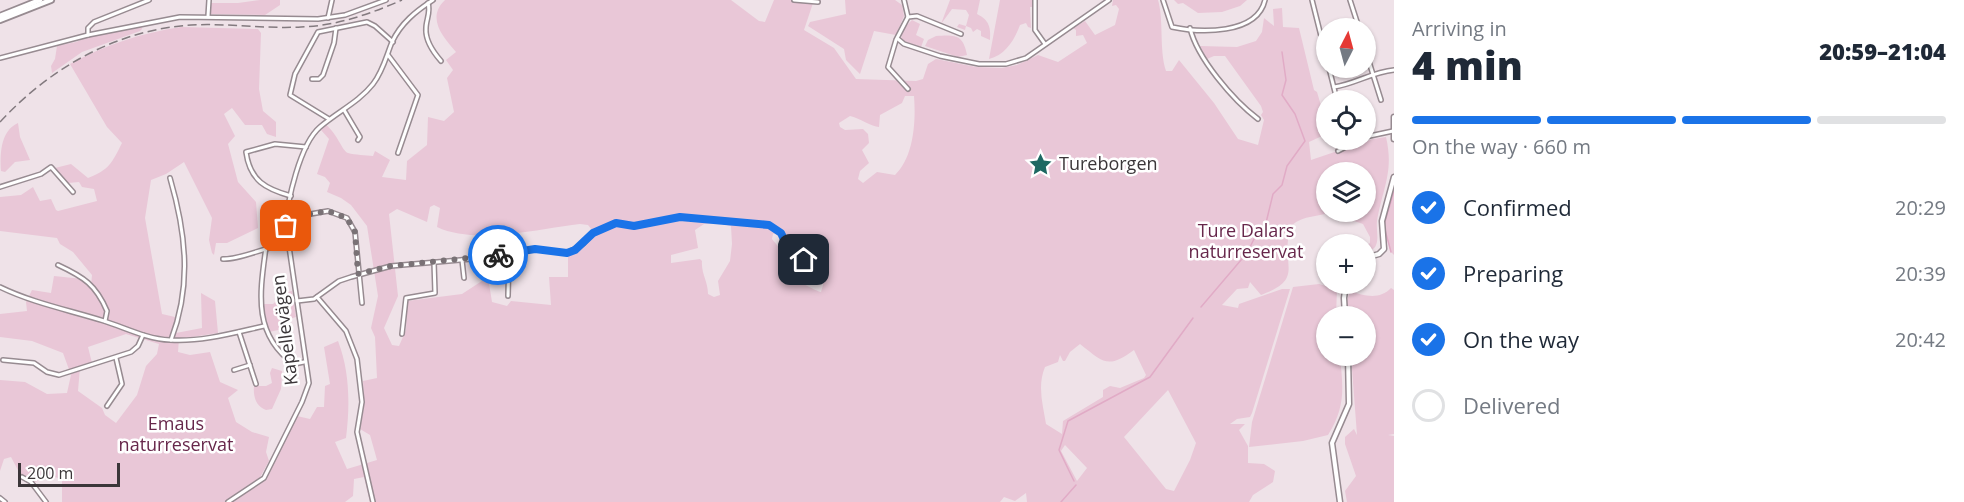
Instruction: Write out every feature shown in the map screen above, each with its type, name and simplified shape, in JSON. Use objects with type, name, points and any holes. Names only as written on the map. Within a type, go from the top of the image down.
[{"type":"main road","points":[[0,18],[40,0]]},
{"type":"main road","points":[[0,18],[51,0]]},
{"type":"street","points":[[88,35],[89,26],[94,22],[149,0]]},
{"type":"street","points":[[207,17],[209,0]]},
{"type":"street","points":[[328,18],[332,0]]},
{"type":"street","points":[[0,58],[88,35],[180,17],[303,20],[328,18],[345,15],[386,0]]},
{"type":"street","name":"Kapellevägen","points":[[228,502],[261,482],[271,467],[307,392],[308,376],[304,362],[286,218],[306,147],[313,134],[373,84],[393,42],[408,19],[433,0]]},
{"type":"street","points":[[794,0],[818,2]]},
{"type":"street","points":[[904,0],[908,17],[888,67],[908,89]]},
{"type":"street","points":[[1035,0],[1035,30],[1045,44]]},
{"type":"street","points":[[898,39],[904,44],[940,56],[986,65],[1006,64],[1020,61],[1109,0]]},
{"type":"street","points":[[1163,0],[1170,25],[1174,28],[1224,30],[1241,26],[1258,15],[1266,0]]},
{"type":"street","points":[[1312,0],[1316,18]]},
{"type":"street","points":[[1350,0],[1356,18]]},
{"type":"street","points":[[428,3],[426,35],[432,49],[441,60]]},
{"type":"street","points":[[908,17],[917,16],[962,34]]},
{"type":"street","points":[[329,119],[292,99],[290,93],[295,74],[318,32],[367,22],[393,42]]},
{"type":"street","points":[[312,79],[319,79],[323,75],[334,43],[336,28]]},
{"type":"street","points":[[1191,28],[1194,43],[1214,71],[1245,109],[1258,118]]},
{"type":"street","points":[[388,55],[418,95],[398,153]]},
{"type":"street","points":[[1376,72],[1394,70]]},
{"type":"street","points":[[1332,78],[1335,90]]},
{"type":"street","points":[[1334,87],[1361,78]]},
{"type":"street","points":[[1374,78],[1381,100]]},
{"type":"street","points":[[344,110],[360,137],[358,140]]},
{"type":"street","points":[[1394,117],[1394,139]]},
{"type":"street","points":[[1376,135],[1393,131]]},
{"type":"street","points":[[291,196],[266,188],[251,171],[247,150],[275,144],[306,147]]},
{"type":"street","points":[[0,188],[41,174],[51,166],[73,192]]},
{"type":"street","points":[[1376,255],[1384,249],[1382,221],[1394,177]]},
{"type":"street","points":[[170,178],[183,228],[186,271],[182,307],[171,340]]},
{"type":"street","points":[[286,218],[328,211],[347,218],[355,232],[362,303]]},
{"type":"street","points":[[297,301],[317,297],[339,281],[391,266],[462,260],[535,249],[567,253],[575,250],[593,233],[612,224],[634,226],[680,217],[769,225],[781,233],[789,250],[804,260]]},
{"type":"street","points":[[223,259],[237,258],[266,247],[288,243]]},
{"type":"street","points":[[266,247],[259,296],[264,327],[276,347],[287,358],[294,364],[304,362]]},
{"type":"street","points":[[508,296],[509,253]]},
{"type":"street","points":[[462,260],[464,278]]},
{"type":"street","points":[[402,334],[406,298],[435,293],[434,262]]},
{"type":"street","points":[[58,265],[93,284],[108,311],[105,321]]},
{"type":"street","points":[[0,287],[21,297],[105,321],[143,335],[171,340],[202,339],[264,327]]},
{"type":"street","points":[[317,297],[346,330],[357,359],[362,402],[357,432],[373,502]]},
{"type":"street","points":[[239,332],[256,384]]},
{"type":"street","points":[[3,360],[34,363],[47,372],[59,375],[131,352],[138,346],[143,335]]},
{"type":"street","points":[[106,406],[122,384],[116,358]]},
{"type":"street","points":[[234,370],[250,364]]},
{"type":"street","points":[[1340,502],[1332,443],[1349,404],[1348,366]]},
{"type":"street","points":[[22,477],[31,482],[46,502]]},
{"type":"street","points":[[0,498],[5,502]]},
{"type":"green space","points":[[280,0],[280,5],[265,15],[210,14],[211,3]]},
{"type":"green space","name":"Ture Dalars naturreservat","points":[[445,0],[731,0],[759,21],[765,22],[774,0],[814,0],[804,30],[834,48],[856,79],[916,81],[923,79],[928,64],[936,59],[976,67],[1002,68],[1017,65],[1038,55],[1058,62],[1087,43],[1083,35],[1076,36],[1076,30],[1073,28],[1085,21],[1095,35],[1115,25],[1119,9],[1116,5],[1112,6],[1113,0],[1158,0],[1166,71],[1172,71],[1179,60],[1214,103],[1238,139],[1258,145],[1264,120],[1261,115],[1263,112],[1261,106],[1225,56],[1214,56],[1207,59],[1200,46],[1237,47],[1256,41],[1262,32],[1264,18],[1274,26],[1273,9],[1282,8],[1283,27],[1299,28],[1316,91],[1316,139],[1309,142],[1311,160],[1341,150],[1376,150],[1376,139],[1386,137],[1389,160],[1377,221],[1377,243],[1376,245],[1376,234],[1368,234],[1363,224],[1357,222],[1376,222],[1376,162],[1316,162],[1316,216],[1301,219],[1291,226],[1287,277],[1283,283],[1261,295],[1250,282],[1248,288],[1237,289],[1222,305],[1238,308],[1239,304],[1282,289],[1290,289],[1252,413],[1250,417],[1237,419],[1230,424],[1245,424],[1239,430],[1248,446],[1248,463],[1264,464],[1275,471],[1273,482],[1253,495],[1249,502],[1027,502],[1026,493],[1015,501],[1004,497],[1000,502],[370,502],[364,477],[354,479],[353,496],[345,502],[230,502],[258,485],[269,474],[297,416],[310,419],[317,407],[324,407],[325,386],[330,384],[324,347],[338,341],[347,377],[348,414],[346,438],[335,442],[347,469],[377,460],[370,435],[360,429],[364,407],[363,381],[377,378],[375,337],[371,328],[378,296],[367,226],[351,205],[327,192],[330,183],[325,177],[317,174],[329,139],[321,130],[326,125],[348,153],[373,156],[375,151],[390,160],[382,177],[406,180],[407,161],[427,145],[428,117],[444,121],[454,112],[447,78],[453,70],[446,60],[456,52],[438,27],[437,14]],"holes":[[[905,96],[914,96],[915,116],[910,149],[906,159],[895,175],[877,172],[863,183],[858,179],[860,171],[869,163],[862,150],[869,143],[868,134],[863,129],[845,130],[840,127],[839,123],[850,116],[879,127],[880,115],[902,103]],[[434,205],[440,208],[437,227],[469,235],[507,234],[580,224],[588,225],[592,230],[588,241],[568,257],[568,277],[549,277],[551,305],[511,301],[507,306],[492,302],[488,277],[462,294],[407,301],[406,330],[399,346],[392,345],[384,328],[398,296],[389,214],[397,209],[427,222],[430,207]],[[717,223],[731,226],[730,261],[718,281],[720,295],[714,297],[708,294],[700,259],[671,263],[671,255],[698,248],[695,230],[704,224]],[[784,232],[800,254],[820,257],[823,285],[821,292],[799,281],[783,268],[781,250],[772,239],[773,234]],[[1080,344],[1095,356],[1112,361],[1134,350],[1146,375],[1120,388],[1110,386],[1103,390],[1103,397],[1063,421],[1062,434],[1046,424],[1041,381],[1045,367],[1058,362],[1060,355],[1065,361],[1070,352]],[[1168,390],[1196,443],[1174,491],[1166,489],[1124,437]],[[1065,445],[1087,468],[1077,481],[1061,451]]]},
{"type":"green space","points":[[845,0],[895,0],[902,5],[904,16],[896,35],[874,31],[860,74],[846,60],[844,49],[808,26],[810,22],[846,14]]},
{"type":"green space","points":[[950,0],[980,0],[977,14],[988,24],[990,40],[981,36],[981,31],[977,29],[973,32],[966,26],[969,15],[966,10],[952,9],[941,24]]},
{"type":"green space","points":[[1000,0],[1033,0],[1032,7],[1030,7],[1031,28],[1026,23],[1020,25],[1008,47],[989,59]]},
{"type":"green space","points":[[1174,0],[1247,0],[1240,6],[1222,12],[1198,13]]},
{"type":"green space","points":[[912,20],[920,24],[916,35],[924,39],[921,47],[901,40],[903,29]]},
{"type":"green space","points":[[959,24],[966,26],[965,30],[957,27]]},
{"type":"green space","points":[[141,26],[140,31],[82,52],[52,73],[51,66],[55,59],[57,46],[76,42],[89,36]]},
{"type":"green space","name":"Emaus naturreservat","points":[[181,27],[258,29],[261,33],[259,89],[263,111],[276,122],[276,137],[267,134],[262,125],[245,125],[232,108],[224,114],[235,136],[228,144],[238,182],[256,202],[258,228],[227,243],[216,243],[214,255],[209,240],[212,218],[184,162],[166,174],[151,180],[145,218],[162,314],[175,317],[176,333],[202,328],[201,293],[215,301],[218,333],[179,339],[178,352],[190,355],[210,352],[220,382],[238,390],[228,398],[236,422],[252,432],[269,437],[266,452],[269,461],[258,481],[224,502],[62,502],[62,480],[53,476],[35,482],[20,474],[11,457],[4,459],[0,471],[0,380],[25,382],[47,394],[67,393],[71,375],[63,353],[32,341],[0,337],[0,314],[27,311],[26,302],[32,290],[51,293],[54,276],[83,279],[91,286],[92,275],[73,252],[60,244],[57,238],[0,231],[0,197],[21,195],[33,187],[40,201],[51,199],[58,211],[97,201],[94,189],[82,187],[79,182],[68,183],[55,168],[71,164],[88,178],[109,165],[122,143],[107,127],[70,64],[96,51],[138,36]],"holes":[[[126,334],[159,344],[157,354],[146,366],[137,395],[116,423],[105,415],[102,408],[78,391],[80,367],[92,363],[88,347]]]},
{"type":"green space","points":[[936,36],[957,37],[963,43],[967,55],[958,57],[925,46],[928,40]]},
{"type":"green space","points":[[18,123],[20,137],[30,160],[15,162],[5,172],[1,171],[4,137]]},
{"type":"green space","points":[[1394,191],[1394,255],[1383,225]]},
{"type":"green space","points":[[1316,284],[1316,294],[1337,294],[1336,306],[1316,306],[1316,366],[1341,366],[1342,397],[1338,415],[1328,435],[1303,441],[1249,447],[1252,422],[1293,287]]},
{"type":"green space","points":[[1391,288],[1394,290],[1394,434],[1388,435],[1394,436],[1394,502],[1347,502],[1345,491],[1356,476],[1345,444],[1345,437],[1354,429],[1357,435],[1352,366],[1376,366],[1376,306],[1347,306],[1347,301],[1349,294],[1377,296]]},
{"type":"green space","points":[[292,291],[296,317],[283,321],[283,329],[269,332],[263,304],[273,304],[277,300],[277,294]]},
{"type":"green space","points":[[272,368],[282,371],[281,389],[272,409],[266,410],[256,401],[254,386],[266,386],[272,383],[270,373]]},
{"type":"waterway","points":[[1201,307],[1247,253],[1254,239],[1265,227],[1273,194],[1282,185],[1287,166],[1305,141],[1295,114],[1282,95],[1286,80],[1282,52]]},
{"type":"waterway","points":[[1384,225],[1394,191]]},
{"type":"waterway","points":[[1385,230],[1391,252]]},
{"type":"waterway","points":[[1074,481],[1059,450],[1068,421],[1150,377],[1193,318]]},
{"type":"waterway","points":[[1061,502],[1076,485]]},
{"type":"railway","points":[[0,122],[40,85],[63,69],[86,55],[137,35],[163,28],[191,25],[314,26],[353,18],[402,0]]},
{"type":"way so far","points":[[286,226],[286,218],[328,211],[334,211],[347,218],[355,232],[358,274],[391,266],[498,255]]},
{"type":"place","name":"Tureborgen","points":[[1041,164]]},
{"type":"route","points":[[498,255],[535,249],[567,253],[583,244],[588,236],[612,224],[634,226],[680,217],[769,225],[777,228],[789,250],[804,260]]}]
